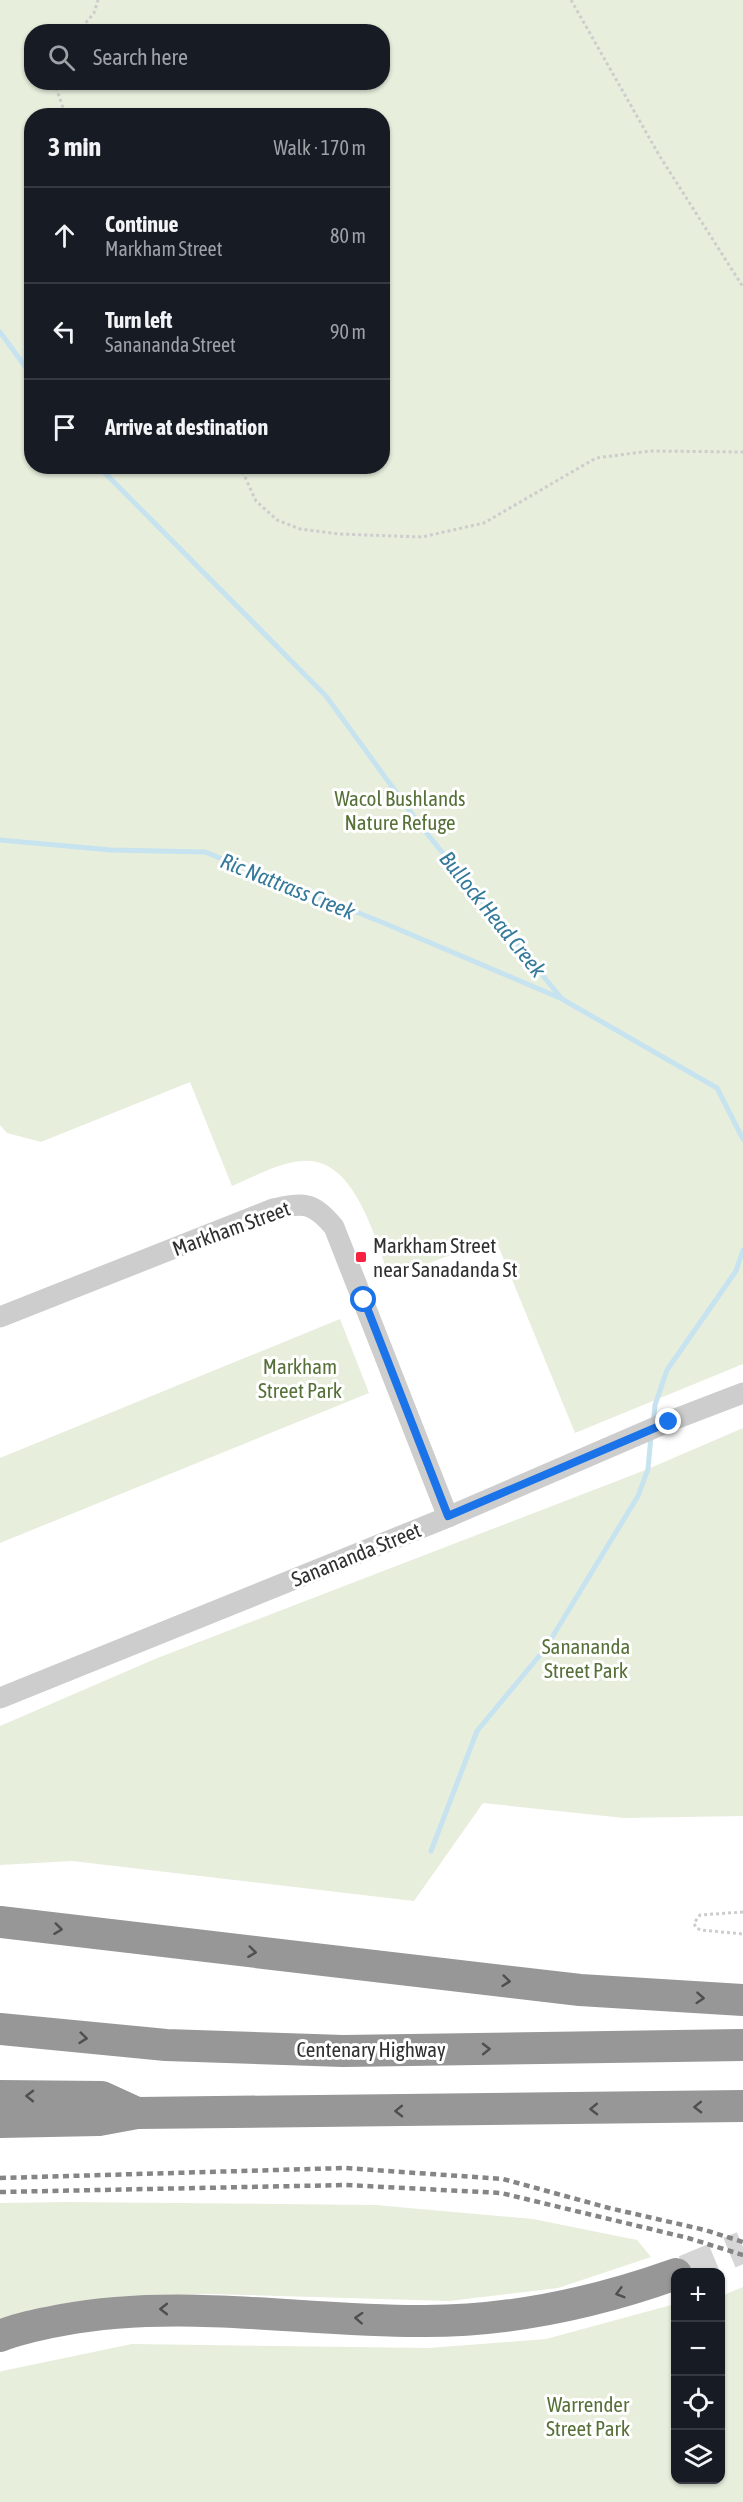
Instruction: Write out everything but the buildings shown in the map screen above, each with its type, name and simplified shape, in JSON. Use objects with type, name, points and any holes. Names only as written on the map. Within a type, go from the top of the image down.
[{"type":"highway","points":[[0,1922],[580,1990],[743,2000]]},
{"type":"highway","name":"Centenary Highway","points":[[8,2026],[166,2045],[344,2051],[743,2045]]},
{"type":"highway","points":[[0,2096],[102,2097],[137,2113]]},
{"type":"highway","points":[[0,2122],[99,2120],[137,2113],[743,2106]]},
{"type":"highway","points":[[0,2336],[100,2313],[147,2309],[187,2309],[417,2322],[475,2320],[533,2313],[596,2300],[671,2275]]},
{"type":"street","name":"Markham Street","points":[[0,1317],[273,1209],[300,1203],[320,1211],[334,1227],[448,1516]]},
{"type":"street","name":"Sanananda Street","points":[[0,1698],[743,1393]]},
{"type":"path","points":[[85,24],[94,13],[98,0]]},
{"type":"path","points":[[571,0],[659,155],[743,287]]},
{"type":"path","points":[[57,90],[63,108]]},
{"type":"path","points":[[244,474],[256,501],[277,520],[300,529],[339,534],[422,537],[484,523],[596,458],[650,451],[743,452]]},
{"type":"path","points":[[743,1912],[700,1915],[694,1923],[700,1930],[743,1934]]},
{"type":"green space","name":"Wacol Bushlands Nature Refuge","points":[[0,0],[743,0],[743,1364],[575,1433],[495,1238],[390,1278],[371,1226],[353,1190],[341,1176],[327,1166],[311,1161],[291,1163],[232,1186],[190,1082],[41,1142],[7,1133],[0,1125]]},
{"type":"green space","name":"Markham Street Park","points":[[340,1319],[369,1393],[0,1543],[0,1458]]},
{"type":"green space","name":"Sanananda Street Park","points":[[743,1428],[743,1816],[624,1818],[483,1803],[414,1901],[72,1861],[0,1865],[0,1726],[155,1659],[648,1469]]},
{"type":"green space","points":[[0,2203],[375,2205],[533,2219],[637,2240],[651,2257],[558,2288],[449,2301],[210,2294],[143,2296],[0,2320]]},
{"type":"green space","name":"Warrender Street Park","points":[[743,2287],[743,2502],[0,2502],[0,2372],[2,2371],[132,2344],[429,2348],[546,2339],[671,2305],[671,2484],[725,2484],[725,2294]]},
{"type":"waterway","name":"Bullock Head Creek","points":[[0,332],[24,365]]},
{"type":"waterway","name":"Bullock Head Creek","points":[[106,474],[326,696],[420,825],[562,999],[717,1088],[743,1139]]},
{"type":"waterway","name":"Ric Nattrass Creek","points":[[0,840],[111,850],[205,852],[384,923],[560,998]]},
{"type":"waterway","points":[[653,1424],[655,1405],[667,1370],[736,1271],[743,1250]]},
{"type":"waterway","points":[[431,1851],[477,1731],[545,1649],[638,1496],[648,1469],[651,1436]]},
{"type":"tunnel","points":[[692,2268],[743,2247]]},
{"type":"railway","points":[[0,2178],[345,2168],[503,2179],[609,2208],[705,2230],[743,2242]]},
{"type":"railway","points":[[0,2192],[346,2185],[501,2193],[688,2238],[743,2255]]},
{"type":"place","name":"Markham Street near Sanadanda St","points":[[361,1257]]},
{"type":"route","points":[[364,1300],[448,1516],[669,1422]]}]
